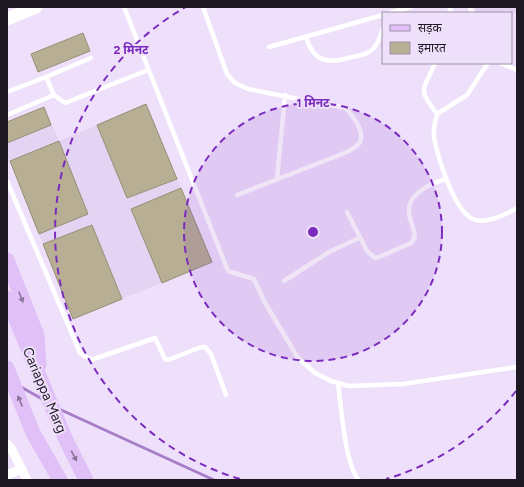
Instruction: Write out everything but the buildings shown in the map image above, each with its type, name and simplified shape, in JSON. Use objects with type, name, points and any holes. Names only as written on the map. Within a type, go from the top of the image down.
[{"type":"main road","points":[[7,260],[37,335],[41,382]]},
{"type":"main road","name":"Cariappa Marg","points":[[7,298],[65,438],[87,478]]},
{"type":"main road","name":"Cariappa Marg","points":[[7,369],[34,433],[60,480]]},
{"type":"main road","points":[[49,460],[52,480]]},
{"type":"street","points":[[7,19],[36,7]]},
{"type":"street","points":[[7,444],[11,448],[27,480]]},
{"type":"street","points":[[7,475],[22,469]]},
{"type":"lane","points":[[124,7],[228,271],[254,279],[264,301],[298,358],[315,373],[349,386],[403,384],[517,366]]},
{"type":"lane","points":[[203,7],[227,74],[235,83],[248,89],[345,108],[353,115],[361,134],[361,141],[356,147],[347,152],[237,195]]},
{"type":"lane","points":[[394,12],[411,7]]},
{"type":"lane","points":[[269,48],[382,15]]},
{"type":"lane","points":[[306,37],[309,48],[313,53],[320,58],[334,62],[370,52],[378,43],[382,31]]},
{"type":"lane","points":[[7,92],[91,58]]},
{"type":"lane","points":[[435,64],[423,90],[424,98],[437,114]]},
{"type":"lane","points":[[487,64],[467,95],[437,114],[434,125],[434,137],[445,179],[460,206],[471,218],[484,220],[506,214],[517,208]]},
{"type":"lane","points":[[502,64],[517,70]]},
{"type":"lane","points":[[46,77],[54,95],[65,103],[148,70]]},
{"type":"lane","points":[[7,115],[54,95]]},
{"type":"lane","points":[[277,179],[284,95]]},
{"type":"lane","points":[[347,212],[359,238],[367,251],[375,258],[411,243],[415,236],[408,214],[410,203],[424,188],[445,179]]},
{"type":"lane","points":[[7,182],[80,353],[91,360],[155,338],[162,354],[165,359],[168,360],[201,347],[205,348],[211,354],[226,395]]},
{"type":"lane","points":[[284,281],[329,252],[359,238]]},
{"type":"lane","points":[[338,383],[349,458],[353,474],[359,480]]},
{"type":"shaded area","points":[[475,7],[517,7],[517,12],[512,14],[512,12],[477,12]]},
{"type":"shaded area","points":[[146,104],[212,262],[73,319],[7,154],[7,122],[44,107],[59,141]]},
{"type":"waterway","points":[[21,387],[44,400]]},
{"type":"waterway","points":[[59,409],[214,480]]}]
